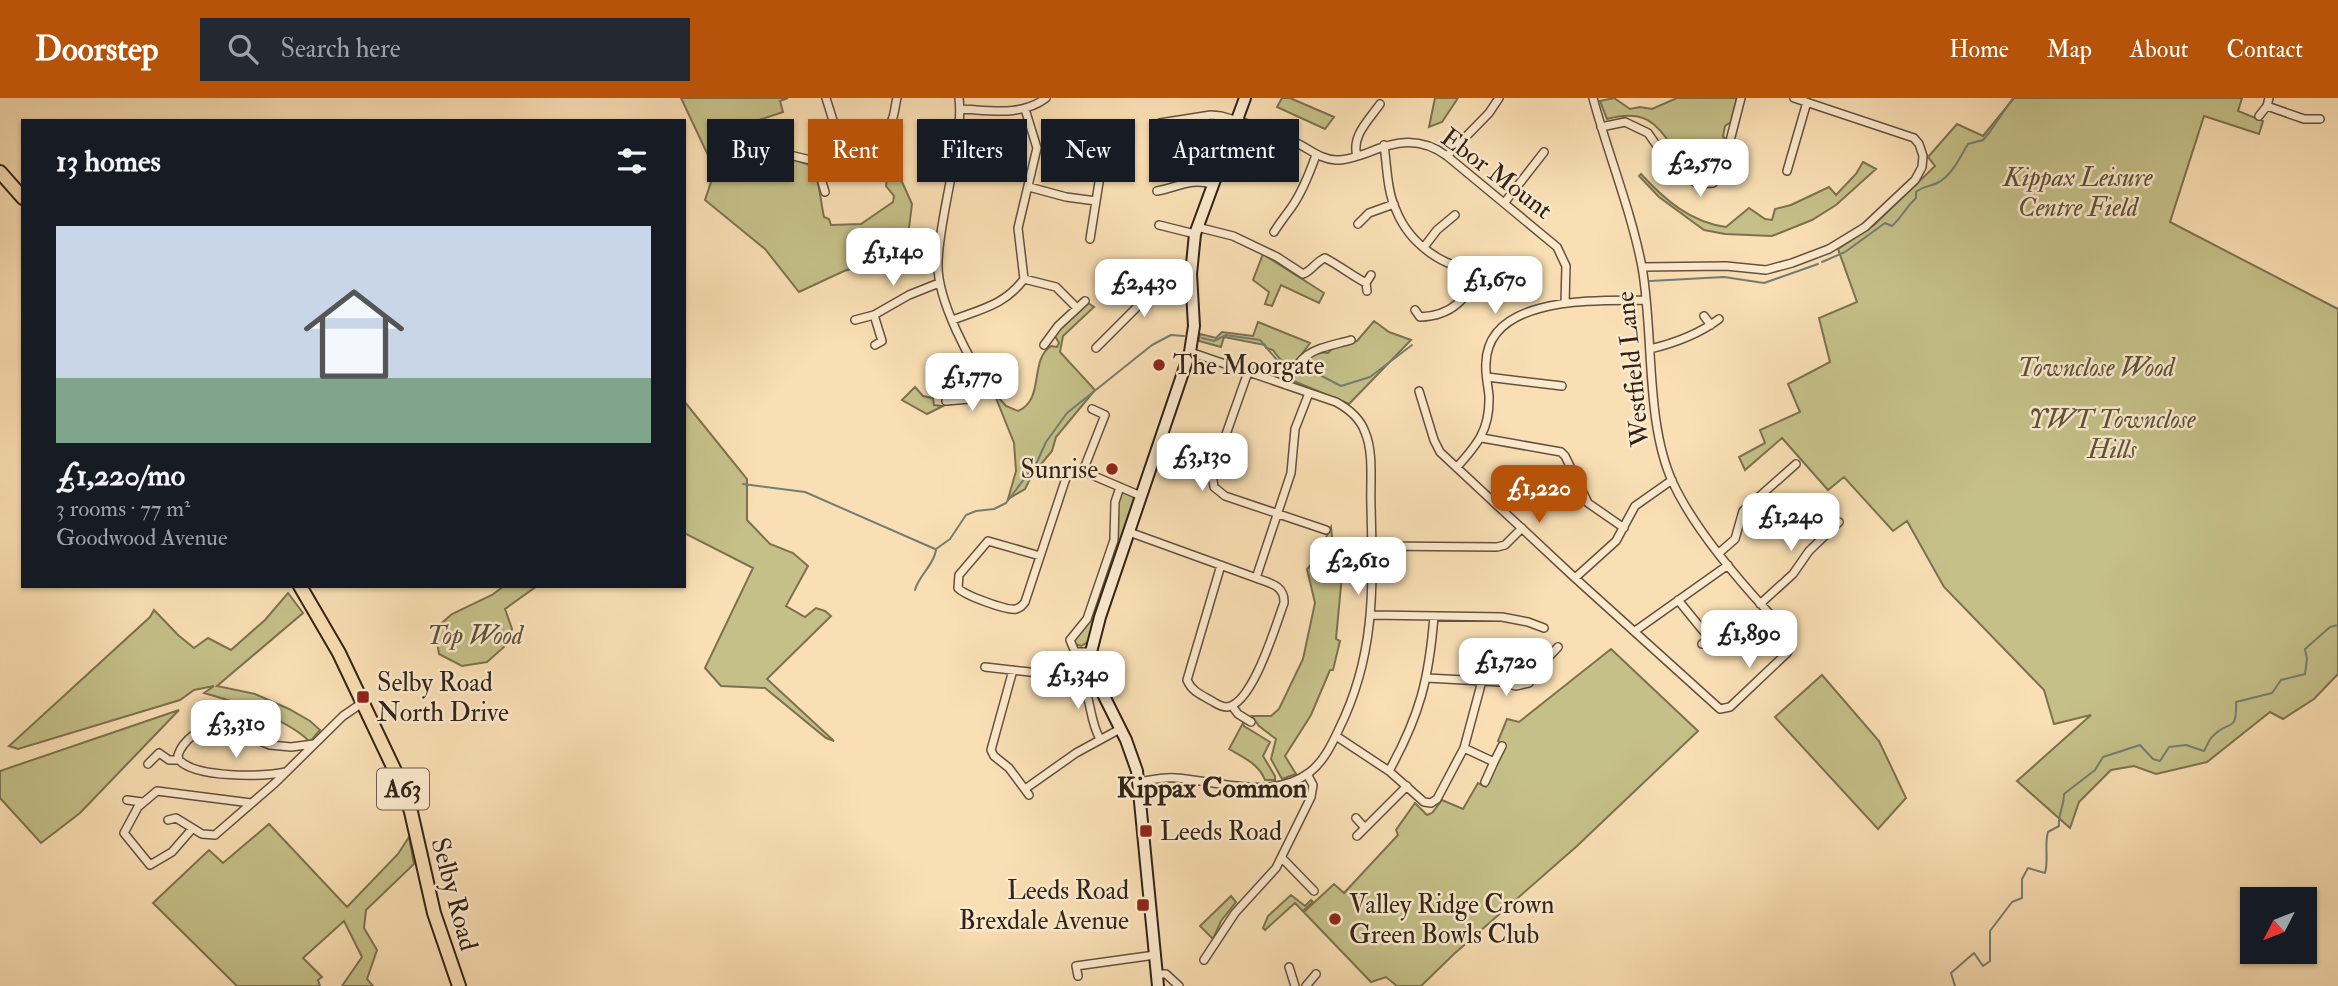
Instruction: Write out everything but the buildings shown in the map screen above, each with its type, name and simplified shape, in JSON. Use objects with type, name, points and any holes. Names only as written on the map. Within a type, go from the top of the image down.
[{"type":"highway","points":[[0,172],[21,196]]},
{"type":"highway","name":"Selby Road","points":[[301,588],[339,653],[408,803],[434,913],[459,986]]},
{"type":"main road","points":[[1236,119],[1245,98]]},
{"type":"main road","points":[[1158,986],[1139,782],[1120,729],[1097,687],[1091,652],[1100,617],[1191,352],[1194,326],[1192,262],[1196,230],[1212,184]]},
{"type":"street","points":[[826,98],[833,119]]},
{"type":"street","points":[[892,119],[897,98]]},
{"type":"street","points":[[946,401],[969,399],[990,391],[966,350],[939,283],[937,262],[958,139],[959,98]]},
{"type":"street","points":[[960,109],[1025,109],[1046,98]]},
{"type":"street","points":[[1447,156],[1489,113],[1499,98]]},
{"type":"street","name":"Westfield Lane","points":[[1593,98],[1642,267],[1658,434],[1672,480],[1719,553],[1791,642],[1787,653],[1730,707],[1723,709],[1717,707],[1635,631]]},
{"type":"street","points":[[1601,127],[1619,122],[1629,123],[1651,136],[1677,172],[1698,184],[1708,185],[1717,180],[1722,172],[1741,98]]},
{"type":"street","points":[[1642,267],[1726,266],[1755,271],[1793,264],[1817,255],[1852,236],[1896,200],[1918,176],[1923,156],[1914,138],[1794,98]]},
{"type":"street","points":[[1787,171],[1807,102]]},
{"type":"street","points":[[2259,116],[2268,102],[2300,118],[2320,118]]},
{"type":"street","points":[[1357,156],[1356,139],[1380,104]]},
{"type":"street","points":[[953,320],[1003,301],[1014,293],[1024,279],[1018,235],[1037,148],[1025,109]]},
{"type":"street","name":"Ebor Mount","points":[[1186,119],[1211,115],[1231,119]]},
{"type":"street","name":"Ebor Mount","points":[[1299,145],[1316,155],[1341,160],[1398,142],[1431,146],[1505,202],[1561,251],[1566,266],[1566,303]]},
{"type":"street","points":[[1384,145],[1394,204],[1407,229],[1424,247],[1450,265],[1478,269],[1470,290],[1457,306],[1436,317],[1420,317],[1415,310]]},
{"type":"street","points":[[1505,202],[1544,152]]},
{"type":"street","points":[[1273,232],[1290,210],[1308,178],[1316,155]]},
{"type":"street","points":[[1157,191],[1165,185],[1195,180],[1212,184]]},
{"type":"street","points":[[822,182],[825,192]]},
{"type":"street","points":[[1090,239],[1099,182]]},
{"type":"street","points":[[1029,187],[1066,197],[1096,201]]},
{"type":"street","points":[[1358,223],[1369,213],[1394,204]]},
{"type":"street","points":[[1424,247],[1437,230],[1455,215]]},
{"type":"street","points":[[1159,225],[1233,236],[1277,257],[1303,274],[1311,271],[1330,249]]},
{"type":"street","points":[[1325,258],[1367,287],[1371,275]]},
{"type":"street","points":[[1024,279],[1056,286],[1077,308]]},
{"type":"street","points":[[855,320],[874,315],[909,295],[939,283]]},
{"type":"street","points":[[1096,348],[1151,293],[1192,290]]},
{"type":"street","points":[[1457,467],[1482,438],[1489,408],[1487,353],[1502,328],[1529,312],[1566,303],[1646,300]]},
{"type":"street","points":[[1044,345],[1058,326],[1085,302]]},
{"type":"street","points":[[874,315],[882,341],[874,345]]},
{"type":"street","points":[[1704,316],[1711,325]]},
{"type":"street","points":[[1650,349],[1672,343],[1720,319]]},
{"type":"street","points":[[1286,385],[1296,366],[1308,352],[1351,340]]},
{"type":"street","points":[[1139,782],[1175,778],[1237,787],[1267,786],[1288,783],[1307,774],[1322,760],[1351,705],[1367,649],[1371,615],[1372,546],[1369,448],[1366,432],[1346,407],[1191,352]]},
{"type":"street","points":[[1248,372],[1212,474],[1214,487],[1225,496],[1326,530]]},
{"type":"street","points":[[1487,377],[1562,386]]},
{"type":"street","points":[[1419,391],[1435,444],[1575,578],[1635,631],[1728,565]]},
{"type":"street","points":[[1256,578],[1291,473],[1295,429],[1309,393]]},
{"type":"street","points":[[1083,471],[1105,415],[1092,409]]},
{"type":"street","points":[[1482,438],[1561,452],[1566,456],[1588,503],[1624,528]]},
{"type":"street","points":[[1719,553],[1735,539],[1743,511],[1796,464]]},
{"type":"street","points":[[1040,556],[988,541],[959,575],[958,588],[964,594],[1011,609],[1019,608],[1025,602],[1066,478],[1071,472],[1083,471],[1141,496]]},
{"type":"street","points":[[1575,578],[1616,541],[1635,506],[1672,480]]},
{"type":"street","points":[[1075,652],[1070,640],[1087,619],[1114,540],[1115,502],[1120,487]]},
{"type":"street","points":[[1760,604],[1793,574],[1809,551],[1839,522]]},
{"type":"street","points":[[1372,546],[1497,547],[1505,545],[1522,528]]},
{"type":"street","points":[[1129,532],[1221,565],[1279,587],[1284,594],[1284,603],[1260,670],[1232,706],[1221,706],[1195,691],[1187,680],[1221,565]]},
{"type":"street","points":[[1678,600],[1709,638],[1702,644]]},
{"type":"street","points":[[1371,615],[1502,617],[1544,628]]},
{"type":"street","points":[[1389,771],[1410,729],[1427,678],[1434,616]]},
{"type":"street","points":[[1427,678],[1501,682],[1516,687],[1529,683],[1558,646]]},
{"type":"street","points":[[1075,652],[1091,652]]},
{"type":"street","points":[[1075,652],[1072,668],[1078,674],[1089,697],[1093,723],[1100,739]]},
{"type":"street","points":[[985,667],[1057,675],[1065,674],[1072,668]]},
{"type":"street","points":[[1013,670],[991,750],[1027,792],[1076,753],[1120,729]]},
{"type":"street","points":[[1336,736],[1389,771],[1424,802],[1431,803],[1437,799],[1464,748],[1482,681]]},
{"type":"street","points":[[168,820],[176,818],[206,836],[215,835],[287,772],[343,716],[362,703]]},
{"type":"street","points":[[1232,706],[1238,714],[1251,722]]},
{"type":"street","points":[[179,760],[182,746],[200,730],[217,724],[270,746],[314,744]]},
{"type":"street","points":[[1485,782],[1502,746]]},
{"type":"street","points":[[1464,748],[1494,762]]},
{"type":"street","points":[[148,764],[159,753],[169,760],[179,760],[185,765],[220,774],[260,776],[287,772]]},
{"type":"street","points":[[1204,960],[1235,913],[1270,877],[1282,858],[1311,797],[1313,785],[1307,774]]},
{"type":"street","points":[[1357,836],[1407,786]]},
{"type":"street","points":[[192,829],[172,852],[148,864],[124,834],[142,802],[161,791],[252,803]]},
{"type":"street","points":[[127,800],[142,802]]},
{"type":"street","points":[[1356,818],[1365,828]]},
{"type":"street","points":[[1282,858],[1314,891]]},
{"type":"street","points":[[1077,976],[1076,966],[1155,955]]},
{"type":"street","points":[[1289,967],[1295,986]]},
{"type":"street","points":[[1157,974],[1166,974],[1179,986]]},
{"type":"street","points":[[1306,986],[1317,974]]},
{"type":"green space","points":[[681,98],[788,98],[780,101],[783,112],[762,119],[707,119],[707,153]]},
{"type":"green space","points":[[1282,98],[1290,98],[1334,117],[1325,129],[1277,107]]},
{"type":"green space","points":[[1435,98],[1458,98],[1442,122],[1429,127]]},
{"type":"green space","points":[[1614,98],[1630,109],[1652,109],[1677,98],[1737,98],[1731,122],[1725,126],[1723,136],[1726,141],[1714,175],[1709,179],[1702,179],[1682,170],[1685,162],[1654,124],[1645,119],[1623,116],[1607,119],[1600,101]]},
{"type":"green space","name":"YWT Townclose Hills","points":[[2014,98],[2242,98],[2238,111],[2263,121],[2259,134],[2204,116],[2170,222],[2338,309],[2338,674],[2314,699],[2283,719],[2270,712],[2207,762],[2156,774],[2134,766],[2111,770],[2079,802],[2070,828],[2017,781],[2091,715],[2054,724],[2044,690],[1944,587],[1907,521],[1893,531],[1844,477],[1828,490],[1782,438],[1745,470],[1739,457],[1765,443],[1760,430],[1800,412],[1788,384],[1830,362],[1819,318],[1857,302],[1838,249],[1874,225],[1935,166],[1928,157],[1957,124],[1983,136]]},
{"type":"green space","points":[[794,160],[808,164],[808,182],[818,182],[824,217],[829,219],[831,225],[861,224],[893,202],[894,196],[886,186],[886,182],[902,182],[912,204],[906,252],[844,271],[799,292],[765,249],[705,200],[711,182],[794,182]]},
{"type":"green space","points":[[1863,162],[1876,169],[1836,205],[1812,220],[1772,236],[1725,234],[1704,230],[1659,197],[1639,176],[1641,174],[1659,193],[1690,215],[1726,227],[1749,208],[1765,219],[1772,220],[1775,209],[1791,205],[1829,187],[1836,195],[1856,174]]},
{"type":"green space","points":[[1263,254],[1324,293],[1319,303],[1281,285],[1272,306],[1265,304],[1269,292],[1253,280]]},
{"type":"green space","points":[[1088,303],[1094,307],[1063,336],[1060,352],[1095,390],[1056,437],[1052,451],[1032,475],[1025,489],[1008,499],[1016,471],[1014,443],[996,398],[1018,411],[1026,406],[1035,389],[1044,352],[1051,346],[1057,347],[1059,343],[1055,336],[1058,331]]},
{"type":"green space","points":[[1374,321],[1389,332],[1411,340],[1349,404],[1291,380],[1310,356],[1321,352],[1328,353],[1334,347],[1357,341]]},
{"type":"green space","points":[[1258,322],[1310,343],[1295,363],[1287,363],[1265,345],[1224,337],[1221,347],[1199,341],[1200,334],[1216,338],[1222,332],[1253,336]]},
{"type":"green space","points":[[915,387],[923,396],[933,398],[934,405],[943,406],[927,414],[902,400]]},
{"type":"green space","points":[[686,403],[747,479],[747,520],[770,544],[793,553],[808,566],[786,606],[805,617],[816,608],[831,616],[767,679],[834,741],[826,738],[765,688],[721,686],[705,668],[753,568],[686,534]]},
{"type":"green space","points":[[1126,492],[1135,502],[1088,642],[1081,646],[1075,644],[1074,640],[1083,627],[1116,543],[1117,506],[1120,494]]},
{"type":"green space","points":[[1331,527],[1335,565],[1331,565],[1332,574],[1342,575],[1336,639],[1340,641],[1333,670],[1330,670],[1311,715],[1285,756],[1296,774],[1282,779],[1271,759],[1276,739],[1259,726],[1252,716],[1271,716],[1279,709],[1303,659],[1315,603],[1307,569],[1315,560]]},
{"type":"green space","name":"Top Wood","points":[[501,588],[534,588],[505,609],[512,629],[504,647],[487,662],[462,666],[439,654],[435,629],[452,614]]},
{"type":"green space","points":[[288,593],[303,613],[217,686],[255,694],[310,721],[320,730],[310,742],[275,719],[246,706],[204,693],[214,686],[194,690],[180,700],[18,749],[9,746],[150,617],[154,610],[194,648],[208,638],[231,650],[265,620]]},
{"type":"green space","points":[[1611,649],[1698,731],[1577,846],[1421,986],[1397,986],[1386,977],[1371,982],[1295,903],[1265,930],[1263,928],[1268,916],[1291,895],[1305,906],[1311,900],[1313,902],[1305,911],[1334,884],[1344,893],[1398,835],[1396,830],[1415,803],[1427,815],[1432,813],[1442,800],[1463,809],[1478,783],[1486,787],[1505,745],[1498,741],[1507,719],[1519,722]]},
{"type":"green space","points":[[1822,675],[1879,741],[1906,798],[1878,829],[1775,717]]},
{"type":"green space","points":[[179,710],[80,813],[41,843],[0,798],[0,771]]},
{"type":"green space","points":[[1243,723],[1270,742],[1263,756],[1275,780],[1265,780],[1255,765],[1229,749]]},
{"type":"green space","points":[[269,824],[347,907],[398,854],[409,837],[414,864],[366,910],[364,928],[377,950],[367,979],[373,986],[342,986],[362,957],[344,921],[303,958],[322,977],[318,980],[320,986],[237,986],[153,903],[209,850],[223,863]]},
{"type":"green space","points":[[1231,896],[1236,902],[1221,921],[1213,939],[1200,926]]},
{"type":"waterway","points":[[1822,262],[1845,252],[1885,223],[1892,226],[1916,198],[1916,192],[1942,180],[1955,166],[1968,144],[1983,140],[2013,98]]},
{"type":"waterway","points":[[1650,281],[1724,277],[1764,283],[1818,264]]},
{"type":"waterway","points":[[936,549],[950,539],[966,515],[994,509],[1006,503],[1037,462],[1046,442],[1067,413],[1152,345],[1171,335],[1184,336]]},
{"type":"waterway","points":[[1202,338],[1214,341],[1226,335],[1260,340],[1277,360],[1292,366]]},
{"type":"waterway","points":[[1300,369],[1314,372],[1341,386],[1370,377],[1412,345]]},
{"type":"waterway","points":[[743,484],[805,492],[935,549]]},
{"type":"waterway","points":[[915,590],[936,550]]},
{"type":"waterway","points":[[1955,986],[1951,973],[1974,953],[1983,966],[1990,961],[1990,931],[2012,902],[2022,898],[2022,879],[2028,868],[2045,873],[2048,832],[2059,826],[2064,794],[2095,770],[2103,757],[2140,745],[2153,759],[2160,761],[2169,747],[2186,745],[2204,751],[2212,737],[2233,722],[2236,702],[2272,693],[2281,680],[2305,674],[2305,649],[2330,627],[2338,625]]},
{"type":"place","name":"The Moorgate","points":[[1159,365]]},
{"type":"place","name":"Sunrise","points":[[1112,469]]},
{"type":"place","name":"Selby Road North Drive","points":[[363,697]]},
{"type":"place","name":"Leeds Road","points":[[1146,831]]},
{"type":"place","name":"Leeds Road Brexdale Avenue","points":[[1143,905]]},
{"type":"place","name":"Valley Ridge Crown Green Bowls Club","points":[[1335,919]]},
{"type":"district","name":"Kippax Common","points":[[1212,787]]},
{"type":"park label","name":"Kippax Leisure Centre Field","points":[[2078,192]]},
{"type":"park label","name":"Townclose Wood","points":[[2096,367]]}]
